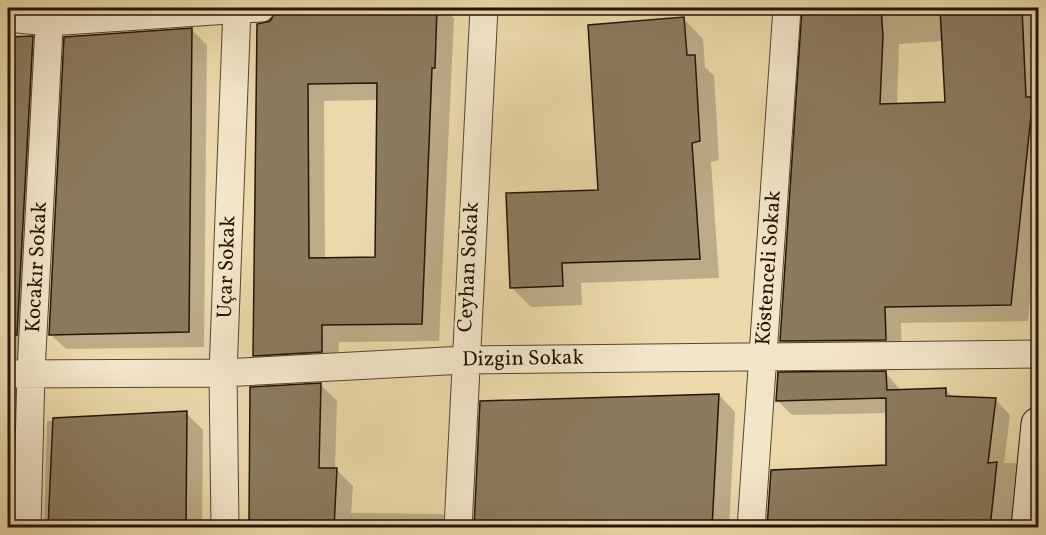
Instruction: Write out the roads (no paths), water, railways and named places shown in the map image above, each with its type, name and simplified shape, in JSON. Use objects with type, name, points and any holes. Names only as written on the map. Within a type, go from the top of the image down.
[{"type":"main road","points":[[1028,528],[1038,424]]},
{"type":"street","points":[[8,18],[245,8]]},
{"type":"street","name":"Uçar Sokak","points":[[225,528],[223,372],[245,8]]},
{"type":"street","name":"Ceyhan Sokak","points":[[458,528],[464,360],[484,8]]},
{"type":"street","name":"Köstenceli Sokak","points":[[751,528],[787,8]]},
{"type":"street","name":"Kocakır Sokak","points":[[27,528],[19,373],[49,15]]},
{"type":"street","name":"Dizgin Sokak","points":[[19,373],[223,372],[464,360],[1038,354]]}]
